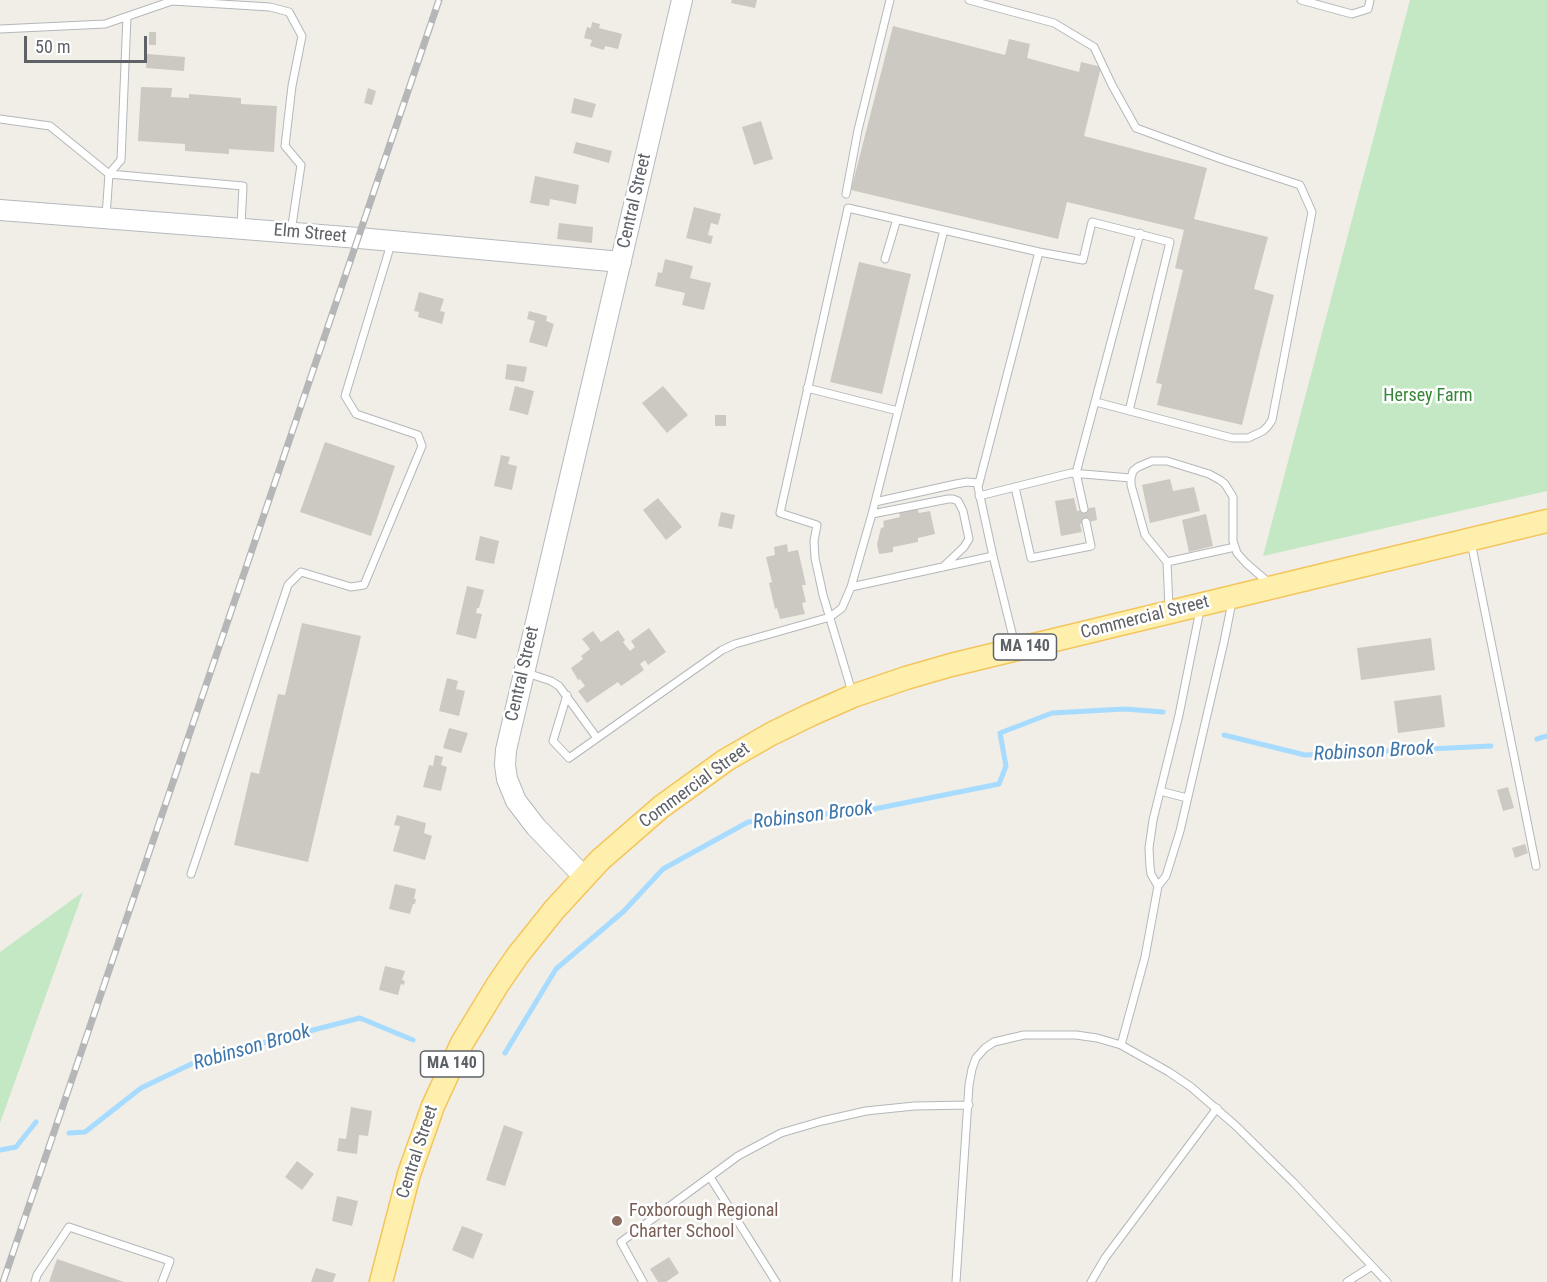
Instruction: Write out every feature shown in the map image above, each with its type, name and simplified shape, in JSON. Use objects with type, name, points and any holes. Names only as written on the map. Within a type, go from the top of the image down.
[{"type":"main road","name":"Central Street","points":[[381,1282],[412,1166],[433,1106],[452,1064],[479,1014],[510,966],[554,910],[584,877],[525,814],[512,794],[505,765],[506,750],[682,0]]},
{"type":"main road","name":"Elm Street","points":[[0,210],[392,241],[621,262]]},
{"type":"main road","name":"Commercial Street","points":[[584,877],[648,817],[707,773],[771,734],[853,696],[912,676],[1547,521]]},
{"type":"lane","points":[[846,194],[858,130],[890,0]]},
{"type":"lane","points":[[969,0],[1054,23],[1094,47],[1136,128],[1300,185],[1312,212],[1272,420],[1268,426],[1248,438],[1232,438],[1096,402]]},
{"type":"lane","points":[[1302,0],[1352,14],[1368,9],[1370,0]]},
{"type":"lane","points":[[0,28],[105,24],[172,1],[270,7],[289,12],[302,36],[292,86],[285,146],[301,165],[291,233]]},
{"type":"lane","points":[[106,218],[109,174],[121,160],[127,16]]},
{"type":"lane","points":[[0,119],[50,126],[109,174],[243,186],[241,229]]},
{"type":"lane","points":[[853,696],[823,595],[815,558],[814,541],[817,525],[780,513],[848,208],[1083,260],[1092,222],[1170,242],[1130,411]]},
{"type":"lane","points":[[885,260],[897,219]]},
{"type":"lane","points":[[567,695],[553,741],[569,758],[722,650],[735,644],[830,617],[842,608],[851,587],[872,514],[944,230]]},
{"type":"lane","points":[[1084,509],[1076,473],[1140,234]]},
{"type":"lane","points":[[191,874],[288,585],[301,572],[351,587],[364,585],[422,446],[418,435],[356,414],[345,396],[392,241]]},
{"type":"lane","points":[[1016,650],[979,496],[978,483],[1039,252]]},
{"type":"lane","points":[[807,388],[898,411]]},
{"type":"lane","points":[[1169,612],[1167,562],[1142,530],[1131,485],[1133,471],[1152,461],[1167,460],[1220,480],[1233,498],[1232,534],[1237,553],[1274,587]]},
{"type":"lane","points":[[979,496],[1076,473],[1131,478]]},
{"type":"lane","points":[[875,501],[956,484],[978,483]]},
{"type":"lane","points":[[1015,487],[1031,558],[1091,546],[1086,522]]},
{"type":"lane","points":[[872,514],[948,499],[958,501],[963,511],[969,539],[943,567]]},
{"type":"lane","points":[[1471,539],[1536,866]]},
{"type":"lane","points":[[1167,562],[1235,547]]},
{"type":"lane","points":[[851,587],[993,556]]},
{"type":"lane","points":[[1121,1045],[1145,957],[1158,886],[1166,876],[1171,864],[1233,597]]},
{"type":"lane","points":[[1158,886],[1150,867],[1149,848],[1153,820],[1179,715],[1201,605]]},
{"type":"lane","points":[[524,672],[556,683],[597,738]]},
{"type":"lane","points":[[1160,791],[1187,798]]},
{"type":"lane","points":[[956,1282],[969,1085],[973,1064],[985,1048],[998,1040],[1024,1035],[1076,1035],[1097,1038],[1121,1045],[1179,1078],[1217,1108],[1270,1158],[1387,1282]]},
{"type":"lane","points":[[643,1282],[621,1242],[738,1156],[781,1133],[822,1120],[866,1111],[914,1106],[969,1105]]},
{"type":"lane","points":[[1091,1282],[1106,1258],[1217,1108]]},
{"type":"lane","points":[[710,1177],[776,1282]]},
{"type":"lane","points":[[35,1282],[37,1275],[69,1227],[170,1260],[162,1282]]},
{"type":"lane","points":[[1347,1282],[1372,1266]]},
{"type":"green space","name":"Hersey Farm","points":[[1410,0],[1547,0],[1547,491],[1263,556]]},
{"type":"green space","points":[[83,892],[0,1123],[0,952]]},
{"type":"building","points":[[732,0],[757,0],[755,8],[731,3]]},
{"type":"building","points":[[592,22],[600,24],[599,28],[622,34],[618,49],[605,46],[604,50],[590,46],[592,40],[584,38],[587,27],[591,28]]},
{"type":"building","points":[[893,26],[1005,55],[1009,39],[1030,44],[1027,58],[1079,72],[1081,62],[1101,67],[1084,136],[1207,168],[1194,219],[1268,237],[1254,289],[1274,295],[1242,425],[1157,405],[1162,384],[1156,383],[1183,270],[1175,268],[1184,230],[1067,202],[1058,239],[851,190]]},
{"type":"building","points":[[149,32],[156,32],[156,45],[149,45]]},
{"type":"building","points":[[147,54],[185,57],[184,71],[146,68]]},
{"type":"building","points":[[141,87],[172,88],[171,97],[189,98],[189,94],[241,98],[241,104],[277,106],[274,152],[229,149],[229,154],[185,151],[185,144],[138,141]]},
{"type":"building","points":[[368,88],[376,91],[372,105],[364,103]]},
{"type":"building","points":[[574,98],[596,104],[592,118],[571,113]]},
{"type":"building","points":[[761,121],[773,159],[754,165],[742,127]]},
{"type":"building","points":[[576,142],[612,151],[609,163],[573,153]]},
{"type":"building","points":[[535,176],[579,185],[576,204],[550,199],[549,206],[530,203]]},
{"type":"building","points":[[694,207],[721,214],[718,225],[711,223],[708,235],[713,236],[711,244],[686,238]]},
{"type":"building","points":[[559,223],[593,227],[592,243],[557,239]]},
{"type":"building","points":[[665,259],[693,266],[690,278],[711,283],[704,310],[682,305],[685,293],[655,286],[658,272],[662,273]]},
{"type":"building","points":[[859,262],[911,274],[882,394],[830,382]]},
{"type":"building","points":[[419,292],[444,299],[440,311],[445,312],[442,324],[418,317],[419,312],[414,311]]},
{"type":"building","points":[[529,311],[547,316],[546,321],[554,324],[547,347],[529,342],[535,321],[527,319]]},
{"type":"building","points":[[507,364],[527,367],[524,382],[505,379]]},
{"type":"building","points":[[515,386],[534,391],[528,415],[509,410]]},
{"type":"building","points":[[663,386],[688,415],[667,433],[642,403]]},
{"type":"building","points":[[715,415],[726,415],[726,426],[715,426]]},
{"type":"building","points":[[325,442],[395,466],[371,536],[300,512]]},
{"type":"building","points":[[501,455],[510,457],[508,464],[517,466],[512,490],[494,486]]},
{"type":"building","points":[[1170,479],[1173,491],[1194,487],[1200,511],[1150,523],[1142,485]]},
{"type":"building","points":[[658,498],[682,527],[666,540],[643,510]]},
{"type":"building","points":[[1074,498],[1077,511],[1095,507],[1097,520],[1080,524],[1082,532],[1061,536],[1055,501]]},
{"type":"building","points":[[917,508],[919,513],[930,511],[935,534],[918,538],[918,542],[893,547],[893,552],[879,554],[877,544],[881,528],[884,527],[883,521],[900,517],[899,512]]},
{"type":"building","points":[[721,512],[735,515],[732,529],[718,526]]},
{"type":"building","points":[[1206,514],[1213,546],[1189,552],[1182,520]]},
{"type":"building","points":[[480,536],[499,541],[494,564],[475,560]]},
{"type":"building","points":[[787,544],[788,552],[798,550],[806,585],[802,585],[806,602],[802,603],[805,614],[780,619],[777,608],[775,609],[769,583],[772,582],[766,557],[775,555],[774,547]]},
{"type":"building","points":[[467,586],[484,590],[476,613],[482,614],[476,639],[456,634]]},
{"type":"building","points":[[302,623],[361,636],[308,862],[234,845],[251,772],[259,774],[278,694],[285,695]]},
{"type":"building","points":[[649,628],[666,652],[648,665],[645,660],[640,664],[644,670],[621,686],[618,682],[587,703],[578,691],[585,686],[580,679],[578,680],[571,668],[583,659],[581,656],[590,649],[582,639],[593,631],[601,642],[618,630],[630,651],[635,647],[631,641]]},
{"type":"building","points":[[1431,638],[1435,670],[1361,680],[1357,648]]},
{"type":"building","points":[[447,678],[458,681],[456,689],[465,691],[459,716],[439,711]]},
{"type":"building","points":[[1441,695],[1445,727],[1398,733],[1394,701]]},
{"type":"building","points":[[449,728],[468,733],[461,753],[443,748]]},
{"type":"building","points":[[435,755],[443,757],[441,765],[447,767],[441,791],[423,787],[429,765],[433,766]]},
{"type":"building","points":[[1508,787],[1514,808],[1503,811],[1497,790]]},
{"type":"building","points":[[397,815],[426,823],[424,833],[432,836],[425,860],[393,851],[400,826],[394,825]]},
{"type":"building","points":[[1525,844],[1528,853],[1515,858],[1512,848]]},
{"type":"building","points":[[395,884],[416,889],[415,904],[410,914],[389,909]]},
{"type":"building","points":[[385,966],[405,971],[402,980],[405,981],[404,985],[401,984],[398,995],[379,990]]},
{"type":"building","points":[[351,1107],[372,1111],[368,1136],[359,1135],[357,1154],[337,1151],[339,1138],[346,1139]]},
{"type":"building","points":[[504,1125],[523,1132],[505,1186],[486,1180]]},
{"type":"building","points":[[297,1161],[314,1174],[302,1190],[285,1177]]},
{"type":"building","points":[[337,1196],[358,1201],[352,1226],[332,1221]]},
{"type":"building","points":[[462,1226],[483,1234],[473,1259],[452,1250]]},
{"type":"building","points":[[669,1257],[679,1273],[666,1282],[658,1282],[650,1269]]},
{"type":"building","points":[[57,1259],[124,1282],[49,1282]]},
{"type":"building","points":[[316,1268],[336,1274],[333,1282],[311,1282]]},
{"type":"waterway","name":"Robinson Brook","points":[[505,1053],[556,969],[624,911],[663,869],[748,822],[874,809],[999,784],[1006,766],[1000,733],[1052,713],[1125,709],[1163,712]]},
{"type":"waterway","name":"Robinson Brook","points":[[1224,735],[1305,755],[1491,746]]},
{"type":"waterway","name":"Robinson Brook","points":[[1537,739],[1547,736]]},
{"type":"waterway","name":"Robinson Brook","points":[[69,1133],[85,1132],[141,1088],[204,1058],[360,1018],[413,1040]]},
{"type":"waterway","name":"Robinson Brook","points":[[0,1150],[16,1147],[36,1122]]},
{"type":"railway","points":[[3,1282],[439,0]]},
{"type":"place","name":"Foxborough Regional Charter School","points":[[617,1221]]}]
